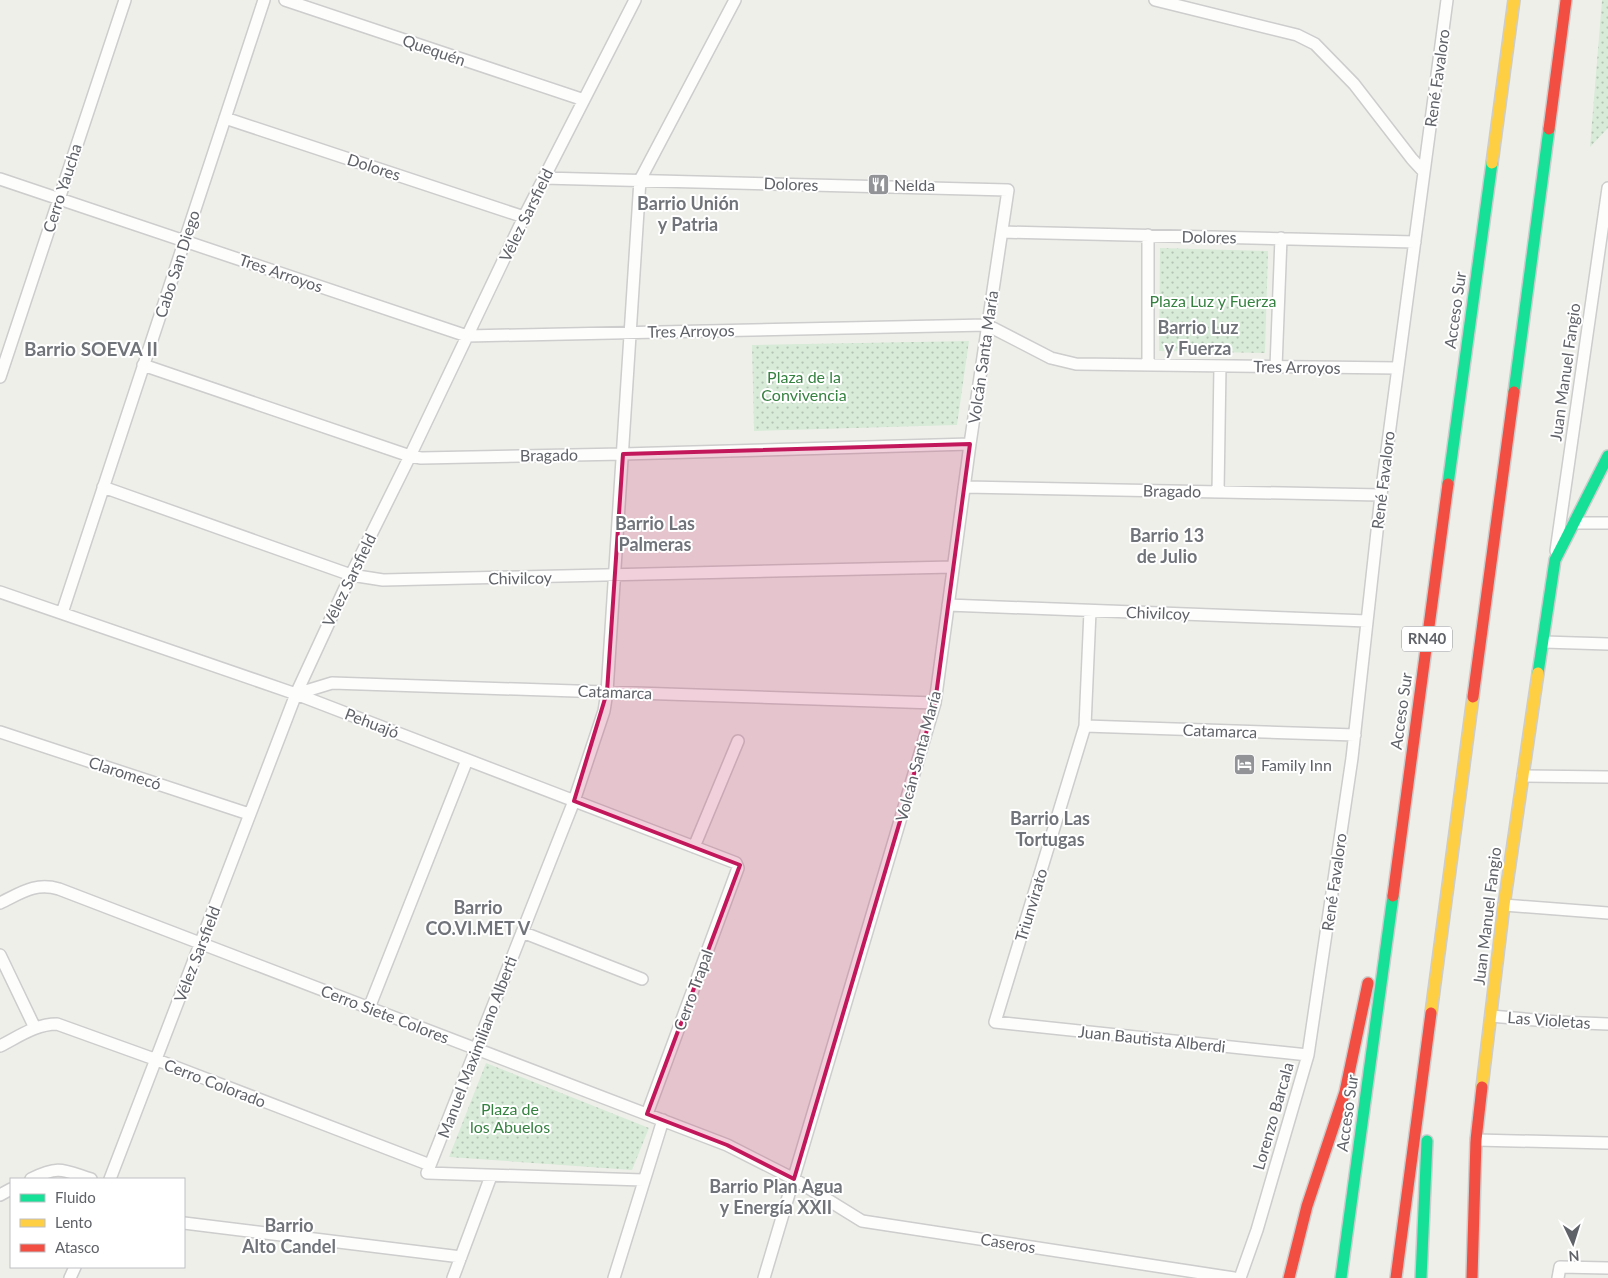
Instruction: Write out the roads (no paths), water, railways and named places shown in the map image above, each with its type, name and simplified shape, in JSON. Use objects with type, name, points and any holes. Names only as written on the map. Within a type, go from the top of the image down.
[{"type":"main road","name":"Acceso Sur","points":[[1341,1278],[1514,0]]},
{"type":"main road","points":[[1396,1278],[1566,0]]},
{"type":"main road","points":[[1574,523],[1608,456]]},
{"type":"main road","name":"Juan Manuel Fangio","points":[[1472,1278],[1476,1140],[1504,905],[1555,560],[1574,523]]},
{"type":"main road","points":[[1289,1278],[1307,1206],[1345,1092],[1401,829]]},
{"type":"main road","points":[[1421,1278],[1428,1122],[1443,929]]},
{"type":"street","name":"Cerro Yaucha","points":[[0,377],[125,0]]},
{"type":"street","name":"Cabo San Diego","points":[[62,613],[264,0]]},
{"type":"street","name":"Quequén","points":[[285,0],[584,100]]},
{"type":"street","name":"Vélez Sarsfield","points":[[110,1178],[296,694],[351,575],[524,217],[634,0]]},
{"type":"street","name":"Manuel Maximiliano Alberti","points":[[429,1169],[574,801],[604,711],[607,692],[640,180],[735,0]]},
{"type":"street","points":[[1156,0],[1297,36],[1315,44],[1354,84],[1412,160],[1424,172]]},
{"type":"street","name":"René Favaloro","points":[[1323,960],[1355,735],[1380,495],[1447,0]]},
{"type":"street","name":"Dolores","points":[[225,118],[524,217]]},
{"type":"street","name":"Dolores","points":[[543,178],[1008,190]]},
{"type":"street","name":"Tres Arroyos","points":[[0,179],[468,336],[988,325],[1051,358],[1076,364],[1398,368]]},
{"type":"street","name":"Juan Manuel Fangio","points":[[1555,560],[1608,188]]},
{"type":"street","name":"Volcán Santa María","points":[[764,1278],[936,703],[970,444],[1008,190]]},
{"type":"street","name":"Dolores","points":[[1002,232],[1415,242]]},
{"type":"street","points":[[1148,235],[1148,365]]},
{"type":"street","points":[[1276,366],[1281,238]]},
{"type":"street","name":"Bragado","points":[[143,365],[420,458],[970,444]]},
{"type":"street","points":[[1218,492],[1220,366]]},
{"type":"street","name":"Chivilcoy","points":[[103,487],[351,575],[383,580],[953,567]]},
{"type":"street","name":"Bragado","points":[[964,487],[1380,495]]},
{"type":"street","points":[[1574,523],[1608,523]]},
{"type":"street","name":"Pehuajó","points":[[0,592],[296,694],[736,863],[738,866]]},
{"type":"street","name":"Chivilcoy","points":[[948,605],[1367,620]]},
{"type":"street","name":"Triunvirato","points":[[995,1022],[1085,726],[1090,610]]},
{"type":"street","points":[[1544,642],[1608,644]]},
{"type":"street","name":"Catamarca","points":[[296,694],[332,683],[936,703]]},
{"type":"street","name":"Catamarca","points":[[1085,726],[1355,735]]},
{"type":"street","name":"Claromecó","points":[[0,732],[249,814]]},
{"type":"street","points":[[694,847],[738,742]]},
{"type":"street","points":[[369,1008],[467,760]]},
{"type":"street","points":[[1523,776],[1608,777]]},
{"type":"street","name":"Cerro Trapal","points":[[647,1114],[738,866]]},
{"type":"street","name":"Cerro Siete Colores","points":[[0,903],[31,888],[38,886],[52,887],[202,942],[476,1050],[727,1145],[794,1180]]},
{"type":"street","points":[[1504,905],[1608,913]]},
{"type":"street","points":[[522,932],[642,979]]},
{"type":"street","points":[[0,956],[35,1028]]},
{"type":"street","name":"Lorenzo Barcala","points":[[1240,1278],[1257,1230],[1308,1055],[1323,960]]},
{"type":"street","name":"Las Violetas","points":[[1491,1016],[1608,1024]]},
{"type":"street","name":"Juan Bautista Alberdi","points":[[995,1022],[1308,1055]]},
{"type":"street","name":"Cerro Colorado","points":[[0,1046],[35,1028],[57,1024],[157,1060],[429,1169],[491,1176],[643,1180]]},
{"type":"street","points":[[614,1278],[663,1120]]},
{"type":"street","points":[[1476,1140],[1608,1143]]},
{"type":"street","points":[[33,1178],[52,1170],[64,1170],[88,1178]]},
{"type":"street","points":[[453,1278],[491,1176]]},
{"type":"street","name":"Caseros","points":[[794,1180],[862,1221],[1234,1278]]},
{"type":"street","points":[[185,1223],[461,1257]]},
{"type":"street","points":[[1559,1272],[1608,1268]]},
{"type":"place","name":"Nelda","points":[[878,185]]},
{"type":"place","name":"Family Inn","points":[[1245,765]]},
{"type":"district","name":"Barrio Unión y Patria","points":[[688,214]]},
{"type":"district","name":"Barrio Luz y Fuerza","points":[[1198,338]]},
{"type":"district","name":"Barrio SOEVA II","points":[[91,349]]},
{"type":"district","name":"Barrio Las Palmeras","points":[[655,534]]},
{"type":"district","name":"Barrio 13 de Julio","points":[[1167,546]]},
{"type":"district","name":"Barrio Las Tortugas","points":[[1050,830]]},
{"type":"district","name":"Barrio CO.VI.MET V","points":[[478,918]]},
{"type":"district","name":"Barrio Plan Agua y Energía XXII","points":[[776,1197]]},
{"type":"district","name":"Barrio Alto Candel","points":[[289,1236]]},
{"type":"park label","name":"Plaza Luz y Fuerza","points":[[1213,301]]},
{"type":"park label","name":"Plaza de la Convivencia","points":[[804,386]]},
{"type":"park label","name":"Plaza de los Abuelos","points":[[510,1118]]}]
